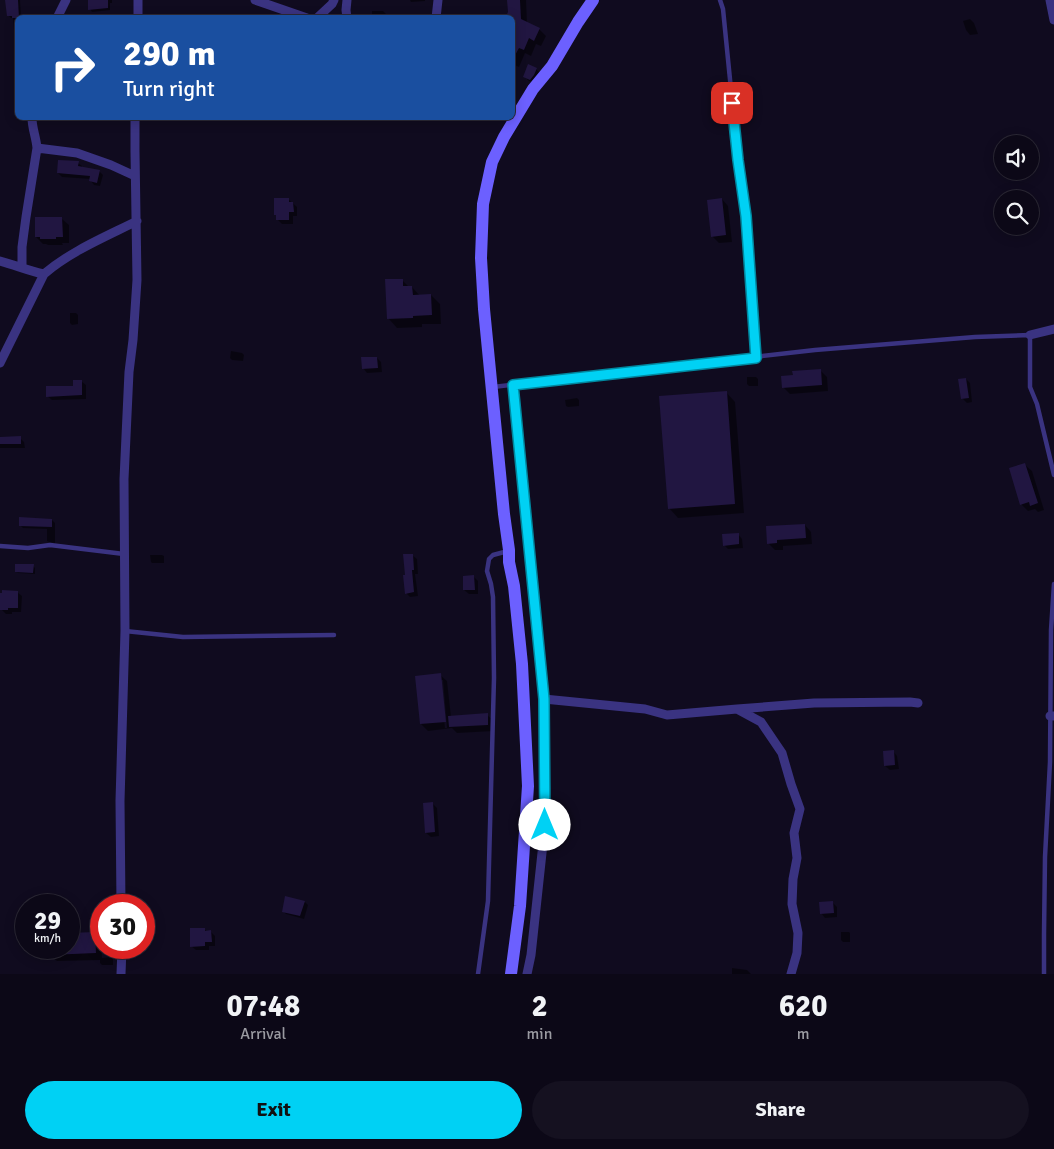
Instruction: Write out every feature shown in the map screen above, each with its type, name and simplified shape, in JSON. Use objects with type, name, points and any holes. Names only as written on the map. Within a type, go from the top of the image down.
[{"type":"street","points":[[58,15],[66,0]]},
{"type":"street","points":[[138,0],[138,15]]},
{"type":"street","points":[[254,0],[298,15]]},
{"type":"street","points":[[320,15],[334,0]]},
{"type":"street","points":[[347,0],[347,15]]},
{"type":"street","points":[[436,15],[438,0]]},
{"type":"street","points":[[578,22],[583,0]]},
{"type":"street","points":[[515,119],[533,89],[552,66],[593,0]]},
{"type":"street","points":[[1050,0],[1054,20]]},
{"type":"street","points":[[22,267],[22,247],[37,148],[32,120]]},
{"type":"street","points":[[121,894],[120,801],[124,631],[124,480],[129,372],[136,299],[136,120]]},
{"type":"street","points":[[511,974],[520,906],[528,786],[522,664],[504,514],[481,258],[482,204],[492,162],[514,120]]},
{"type":"street","points":[[37,148],[77,153],[135,176]]},
{"type":"street","points":[[0,363],[44,274],[87,246],[137,222]]},
{"type":"street","points":[[0,262],[44,274]]},
{"type":"street","points":[[1030,335],[1054,329]]},
{"type":"street","points":[[513,385],[544,699],[545,825],[531,956],[527,974]]},
{"type":"street","points":[[544,699],[645,709],[667,715],[814,702],[918,703]]},
{"type":"street","points":[[737,709],[761,722],[782,753],[800,809],[794,833],[797,858],[793,879],[792,904],[798,933],[797,953],[791,974]]},
{"type":"street","points":[[121,974],[122,959]]},
{"type":"lane","points":[[720,0],[723,9],[738,160],[746,216],[756,358]]},
{"type":"lane","points":[[492,387],[815,350],[893,343],[1030,335],[1030,387],[1037,404],[1054,475]]},
{"type":"lane","points":[[0,546],[28,548],[50,545],[124,554]]},
{"type":"lane","points":[[478,974],[488,901],[494,678],[493,597],[487,571],[489,560],[493,554],[509,550]]},
{"type":"lane","points":[[1044,974],[1045,857],[1052,716],[1051,630],[1054,584]]},
{"type":"lane","points":[[124,631],[184,637],[334,635]]},
{"type":"building","points":[[5,0],[18,0],[19,15],[15,15],[15,18],[7,16]]},
{"type":"building","points":[[88,0],[108,0],[108,8],[88,10]]},
{"type":"building","points":[[507,0],[520,0],[521,19],[540,28],[534,41],[529,38],[524,50],[519,48],[515,55],[515,15],[506,15]]},
{"type":"building","points":[[528,64],[537,68],[530,80],[523,77]]},
{"type":"building","points":[[58,160],[79,161],[78,166],[100,170],[97,183],[89,181],[90,176],[57,173]]},
{"type":"building","points":[[274,198],[289,198],[289,202],[293,202],[294,212],[289,212],[289,220],[276,220],[276,215],[274,215]]},
{"type":"building","points":[[722,198],[726,235],[711,237],[707,200]]},
{"type":"building","points":[[35,217],[62,217],[63,237],[40,239],[40,237],[35,237]]},
{"type":"building","points":[[385,279],[403,279],[403,286],[412,286],[413,295],[431,294],[432,315],[387,319]]},
{"type":"building","points":[[361,357],[377,357],[378,368],[362,369]]},
{"type":"building","points":[[821,369],[822,385],[782,388],[781,376],[793,375],[792,371]]},
{"type":"building","points":[[966,378],[969,398],[961,399],[958,379]]},
{"type":"building","points":[[73,380],[82,380],[82,395],[46,397],[46,386],[73,386]]},
{"type":"building","points":[[727,391],[735,504],[668,509],[659,396]]},
{"type":"building","points":[[21,436],[21,444],[0,444],[0,437]]},
{"type":"building","points":[[1025,463],[1038,503],[1030,506],[1029,502],[1020,505],[1009,468]]},
{"type":"building","points":[[19,517],[52,519],[52,527],[19,526]]},
{"type":"building","points":[[805,524],[806,538],[777,540],[777,543],[767,544],[766,526]]},
{"type":"building","points":[[739,533],[739,544],[723,546],[722,534]]},
{"type":"building","points":[[403,554],[413,554],[414,570],[412,570],[414,592],[405,594],[403,575],[405,575]]},
{"type":"building","points":[[15,564],[34,564],[33,573],[15,572]]},
{"type":"building","points":[[474,575],[475,590],[463,590],[463,576]]},
{"type":"building","points":[[2,590],[18,591],[18,608],[0,610],[0,593],[2,593]]},
{"type":"building","points":[[441,673],[446,722],[420,724],[415,676]]},
{"type":"building","points":[[488,713],[488,725],[449,727],[448,716]]},
{"type":"building","points":[[894,750],[895,765],[884,766],[883,751]]},
{"type":"building","points":[[433,802],[435,832],[425,833],[423,803]]},
{"type":"building","points":[[285,896],[305,901],[300,916],[282,912]]},
{"type":"building","points":[[833,901],[834,913],[820,914],[819,902]]},
{"type":"building","points":[[190,928],[205,928],[205,931],[211,930],[212,942],[205,942],[205,946],[190,947]]},
{"type":"building","points":[[90,932],[90,953],[80,954],[80,933]]},
{"type":"route","points":[[545,825],[544,699],[513,385],[756,358],[746,216],[732,103]]}]
